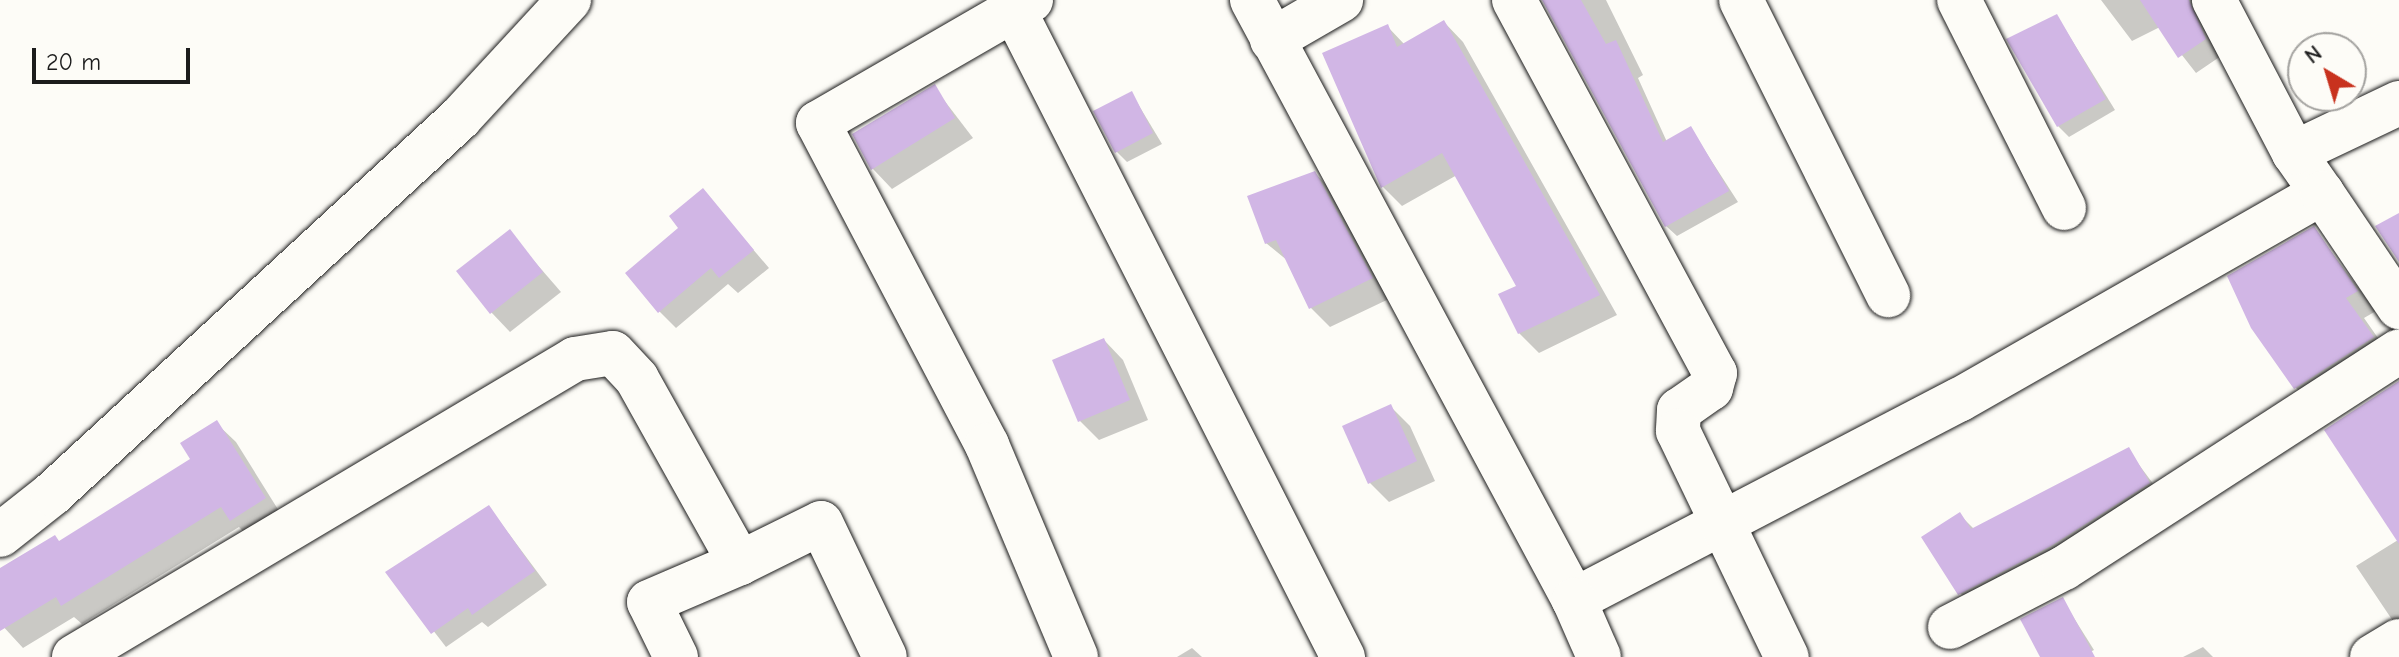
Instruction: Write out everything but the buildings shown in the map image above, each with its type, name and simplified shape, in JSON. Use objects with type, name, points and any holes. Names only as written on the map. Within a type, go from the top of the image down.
[{"type":"street","points":[[0,535],[52,494],[460,118],[569,0]]},
{"type":"street","points":[[1252,0],[1574,600],[1599,657]]},
{"type":"street","points":[[1272,40],[1341,0]]},
{"type":"street","points":[[1514,0],[1715,373],[1711,388],[1679,410],[1676,419],[1787,657]]},
{"type":"street","points":[[1741,0],[1888,295]]},
{"type":"street","points":[[1959,0],[2064,208]]},
{"type":"street","points":[[2214,0],[2294,153],[2399,307]]},
{"type":"street","points":[[1076,657],[987,445],[818,123],[1023,5],[1343,657]]},
{"type":"street","points":[[2294,153],[2399,103]]},
{"type":"street","points":[[1574,600],[2025,364],[2322,193]]},
{"type":"street","points":[[1950,627],[2064,568],[2399,351]]},
{"type":"street","points":[[74,657],[575,359],[613,353],[637,379],[740,563]]},
{"type":"street","points":[[676,657],[649,602],[740,563],[821,523],[885,657]]},
{"type":"street","points":[[2372,657],[2399,641]]}]
